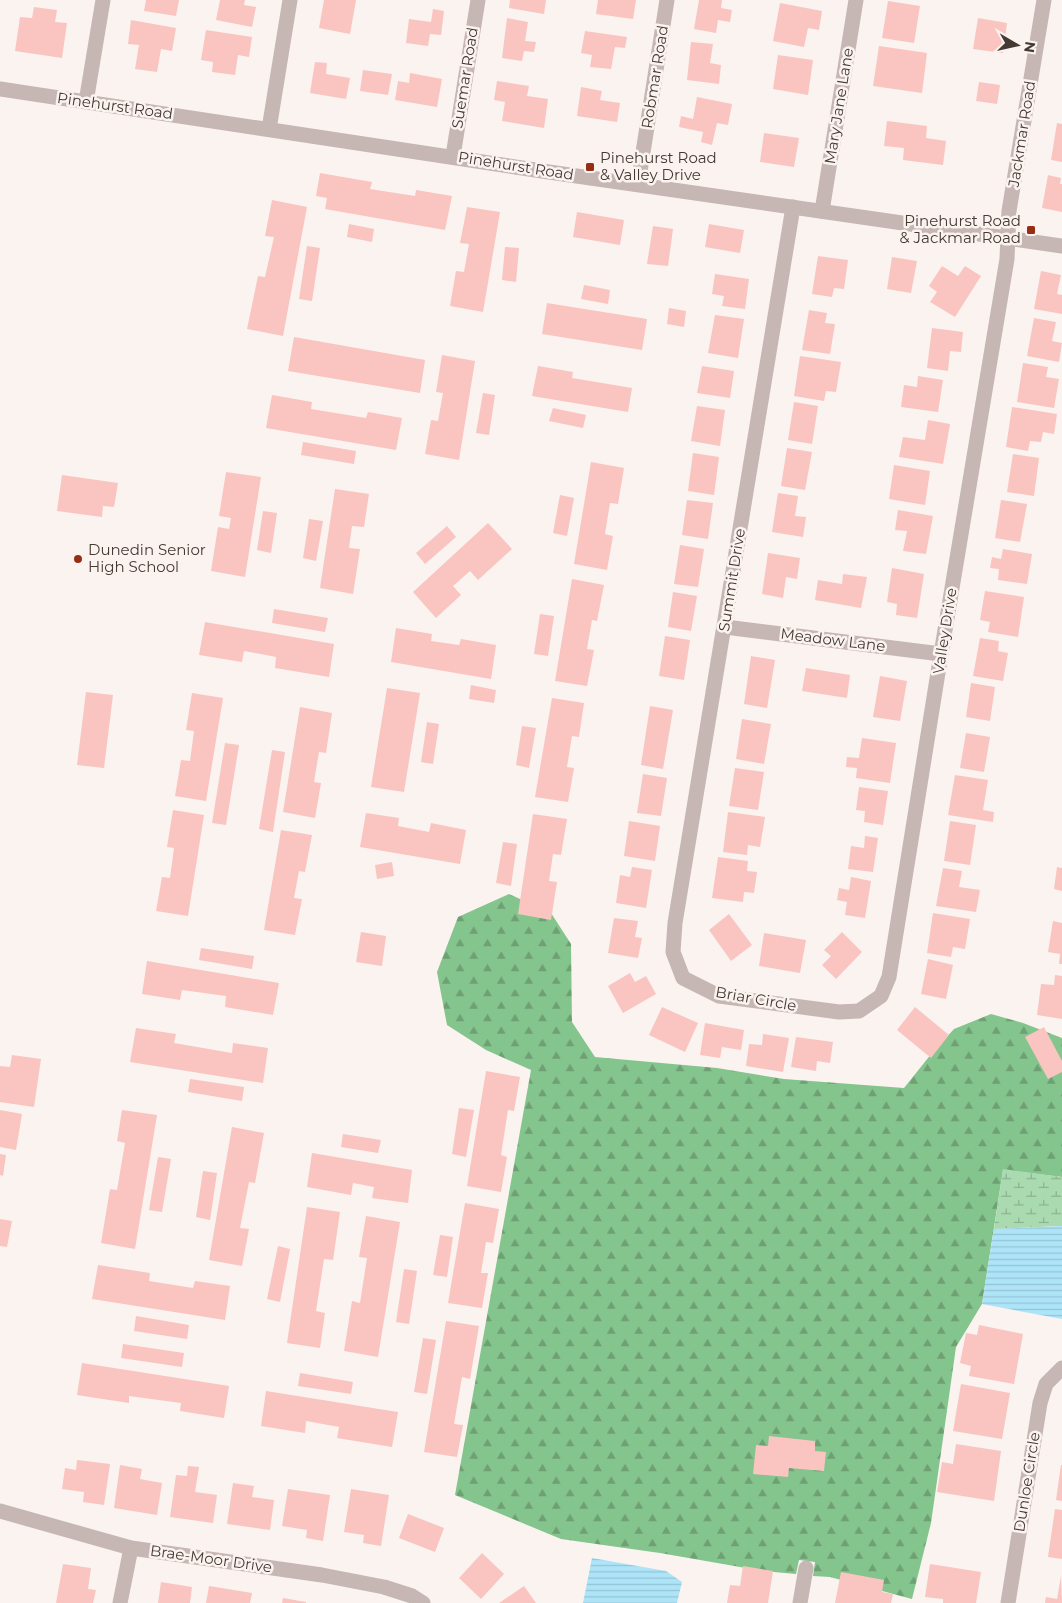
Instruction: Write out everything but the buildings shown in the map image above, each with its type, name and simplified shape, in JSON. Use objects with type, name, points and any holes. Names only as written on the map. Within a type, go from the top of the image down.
[{"type":"street","points":[[86,102],[103,0]]},
{"type":"street","points":[[269,129],[290,0]]},
{"type":"street","name":"Suemar Road","points":[[453,156],[478,0]]},
{"type":"street","name":"Robmar Road","points":[[638,184],[667,0]]},
{"type":"street","name":"Mary Jane Lane","points":[[822,211],[856,0]]},
{"type":"street","name":"Jackmar Road","points":[[1007,238],[1009,211],[1044,0]]},
{"type":"street","name":"Pinehurst Road","points":[[0,89],[1062,246]]},
{"type":"street","name":"Summit Drive","points":[[673,952],[675,923],[793,207]]},
{"type":"street","name":"Valley Drive","points":[[859,1011],[881,996],[889,977],[940,654],[1007,259],[1007,238]]},
{"type":"street","name":"Meadow Lane","points":[[724,627],[940,654]]},
{"type":"street","name":"Briar Circle","points":[[673,952],[683,978],[719,996],[839,1012],[859,1011]]},
{"type":"street","name":"Dunloe Circle","points":[[1008,1603],[1040,1403],[1046,1384],[1062,1368]]},
{"type":"street","name":"Brae-Moor Drive","points":[[0,1511],[130,1548],[322,1575],[384,1587],[412,1596],[423,1603]]},
{"type":"street","points":[[120,1603],[130,1548]]},
{"type":"street","points":[[800,1603],[806,1568]]},
{"type":"green space","points":[[509,894],[551,913],[571,944],[572,1022],[595,1057],[717,1068],[784,1079],[904,1088],[954,1029],[991,1014],[1023,1023],[1062,1038],[1062,1177],[1003,1170],[982,1304],[956,1347],[931,1523],[912,1599],[830,1577],[813,1576],[815,1562],[799,1560],[796,1574],[763,1571],[660,1553],[561,1539],[455,1495],[531,1070],[486,1050],[447,1025],[437,972],[458,917]]},
{"type":"green space","points":[[1003,1169],[1062,1177],[1062,1226],[994,1229]]},
{"type":"water","points":[[1062,1226],[1062,1319],[982,1304],[994,1229]]},
{"type":"water","points":[[592,1558],[666,1571],[682,1582],[677,1603],[583,1603]]},
{"type":"place","name":"Pinehurst Road & Valley Drive","points":[[590,167]]},
{"type":"place","name":"Pinehurst Road & Jackmar Road","points":[[1031,230]]},
{"type":"place","name":"Dunedin Senior High School","points":[[78,559]]}]
